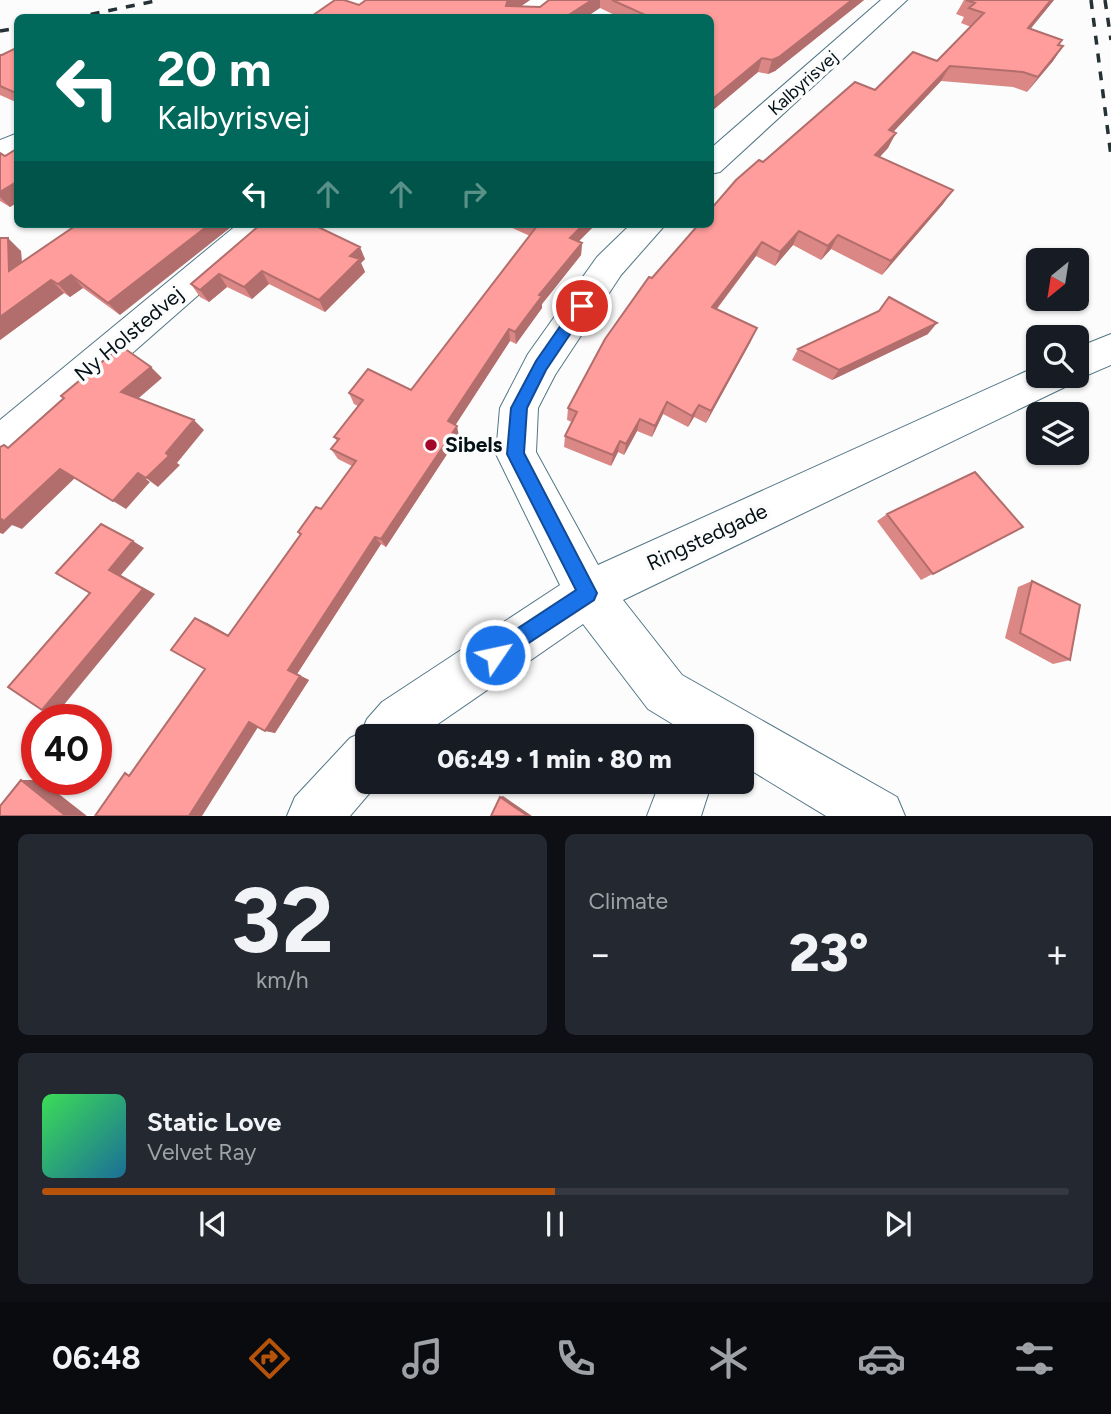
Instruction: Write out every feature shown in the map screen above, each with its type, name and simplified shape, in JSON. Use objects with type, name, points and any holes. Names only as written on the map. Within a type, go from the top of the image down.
[{"type":"street","name":"Kalbyrisvej","points":[[714,161],[895,0]]},
{"type":"street","name":"Ny Holstedvej","points":[[0,444],[254,228]]},
{"type":"street","points":[[646,228],[609,266],[541,365],[519,408],[516,454],[588,593],[665,692],[702,724]]},
{"type":"street","name":"Ringstedgade","points":[[1089,359],[1111,349]]},
{"type":"street","name":"Ringstedgade","points":[[396,724],[588,593],[1027,388]]},
{"type":"street","points":[[754,752],[878,816]]},
{"type":"street","points":[[314,816],[355,770]]},
{"type":"street","points":[[674,816],[682,794]]},
{"type":"building","points":[[335,0],[359,5],[366,0],[510,0],[506,6],[540,7],[549,0],[592,0],[570,14],[315,14]]},
{"type":"building","points":[[612,0],[852,0],[779,57],[772,60],[762,58],[714,98],[714,14],[643,14]]},
{"type":"building","points":[[966,0],[1051,0],[1028,28],[1062,40],[1058,45],[1063,46],[1038,77],[1023,72],[950,66],[889,130],[896,133],[875,155],[953,190],[891,261],[838,235],[828,246],[799,231],[780,252],[762,242],[712,307],[757,328],[711,411],[699,405],[692,416],[667,402],[655,426],[640,419],[626,444],[620,441],[613,455],[565,436],[577,412],[568,408],[605,339],[649,277],[652,278],[696,228],[714,228],[714,205],[736,180],[759,160],[763,162],[855,82],[875,90],[913,52],[937,61],[984,13],[969,8],[975,3]]},
{"type":"building","points":[[14,49],[14,92],[0,86],[2,55]]},
{"type":"building","points":[[14,150],[14,183],[0,192],[0,153],[5,156]]},
{"type":"building","points":[[72,228],[205,228],[108,303],[71,275],[58,284],[51,280],[0,317],[0,238],[8,238],[9,271]]},
{"type":"building","points":[[256,228],[320,228],[360,247],[350,256],[360,259],[319,300],[262,271],[244,287],[219,274],[200,290],[191,284]]},
{"type":"building","points":[[535,228],[580,228],[570,238],[582,243],[539,295],[542,296],[515,332],[509,329],[448,421],[457,426],[381,539],[375,537],[288,670],[300,676],[265,731],[249,722],[189,816],[95,816],[125,773],[129,776],[205,669],[171,650],[195,618],[228,636],[301,534],[298,532],[316,507],[321,509],[356,461],[331,449],[339,439],[334,437],[363,400],[349,393],[368,369],[411,390]]},
{"type":"building","points":[[889,297],[937,323],[839,370],[798,349],[879,311]]},
{"type":"building","points":[[121,346],[151,367],[121,392],[194,420],[166,453],[169,456],[146,478],[138,473],[113,501],[60,469],[4,521],[0,518],[0,447],[4,445],[8,448],[64,398],[61,396]]},
{"type":"building","points":[[975,472],[1023,527],[933,574],[887,514]]},
{"type":"building","points":[[101,524],[133,541],[109,570],[143,589],[47,704],[33,704],[8,687],[90,593],[56,573]]},
{"type":"building","points":[[1032,581],[1080,605],[1070,660],[1020,633]]},
{"type":"building","points":[[21,780],[21,795],[40,795],[66,816],[0,816],[0,806]]},
{"type":"building","points":[[500,797],[528,816],[491,816]]},
{"type":"railway","points":[[92,14],[160,0]]},
{"type":"railway","points":[[1091,0],[1111,156]]},
{"type":"railway","points":[[1105,0],[1111,40]]},
{"type":"railway","points":[[0,31],[14,29]]},
{"type":"place","name":"Sibels","points":[[431,445]]},
{"type":"route","points":[[495,655],[588,593],[516,454],[519,408],[541,365],[582,306]]}]
